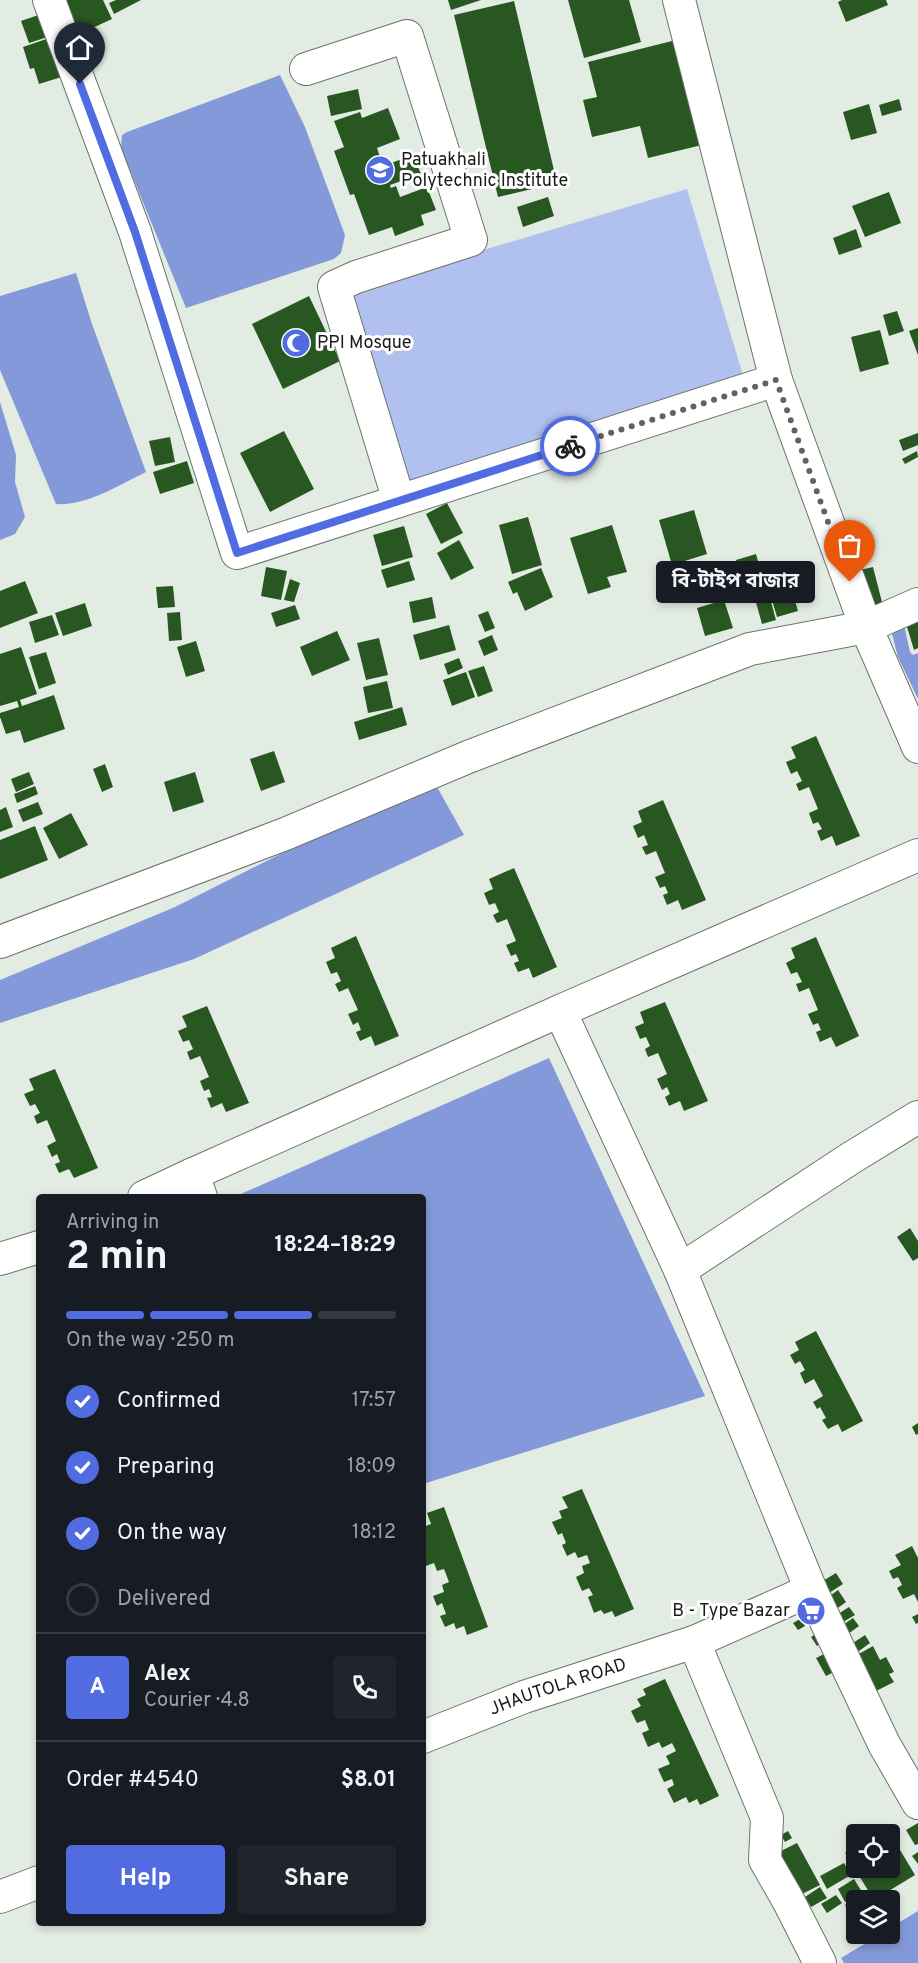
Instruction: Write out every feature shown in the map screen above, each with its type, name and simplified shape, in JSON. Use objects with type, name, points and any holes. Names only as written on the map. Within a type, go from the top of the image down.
[{"type":"street","points":[[49,0],[135,232],[237,553],[776,380]]},
{"type":"street","points":[[679,0],[776,380],[866,627],[918,747]]},
{"type":"street","points":[[306,69],[407,36],[471,240],[356,277],[334,287],[399,501]]},
{"type":"street","points":[[0,942],[285,834],[468,756],[750,649],[866,627],[918,604]]},
{"type":"street","points":[[157,1194],[197,1185],[560,1011],[918,855]]},
{"type":"street","points":[[560,1011],[680,1270],[811,1590],[884,1744],[918,1803]]},
{"type":"street","points":[[680,1270],[918,1117]]},
{"type":"street","points":[[0,1259],[36,1247]]},
{"type":"street","name":"JHAUTOLA ROAD","points":[[426,1736],[524,1697],[694,1642],[811,1590]]},
{"type":"street","points":[[694,1642],[767,1818],[765,1860],[820,1963]]},
{"type":"street","points":[[0,1897],[36,1883]]},
{"type":"shaded area","points":[[280,75],[305,127],[345,235],[341,253],[334,259],[186,308],[121,148],[122,135]]},
{"type":"shaded area","points":[[687,189],[745,382],[406,483],[347,291]]},
{"type":"shaded area","points":[[76,273],[92,324],[146,472],[91,498],[68,504],[56,504],[0,370],[0,296]]},
{"type":"shaded area","points":[[0,402],[16,455],[15,482],[25,517],[15,534],[0,540]]},
{"type":"shaded area","points":[[904,625],[910,652],[913,655],[918,653],[918,699],[898,657],[891,630]]},
{"type":"shaded area","points":[[432,778],[464,835],[194,959],[0,1023],[0,980],[175,907]]},
{"type":"shaded area","points":[[549,1058],[705,1396],[426,1483],[426,1194],[241,1194]]},
{"type":"shaded area","points":[[918,1911],[918,1963],[844,1963],[841,1958],[864,1944],[900,1944],[900,1922]]},
{"type":"building","points":[[58,0],[103,0],[112,19],[73,37]]},
{"type":"building","points":[[116,0],[141,0],[114,14],[109,3]]},
{"type":"building","points":[[448,0],[481,0],[451,10]]},
{"type":"building","points":[[568,0],[629,0],[641,42],[584,58]]},
{"type":"building","points":[[842,0],[886,0],[888,5],[846,22],[838,2]]},
{"type":"building","points":[[514,1],[557,183],[498,197],[454,15]]},
{"type":"building","points":[[50,11],[57,34],[29,43],[21,21]]},
{"type":"building","points":[[55,36],[68,75],[39,84],[34,68],[30,69],[23,47]]},
{"type":"building","points":[[676,40],[702,145],[648,158],[640,126],[592,137],[583,100],[597,97],[588,62]]},
{"type":"building","points":[[358,89],[362,109],[331,116],[327,96]]},
{"type":"building","points":[[899,99],[902,110],[882,116],[879,105]]},
{"type":"building","points":[[869,104],[877,133],[851,140],[843,112]]},
{"type":"building","name":"Patuakhali Polytechnic Institute","points":[[388,108],[400,139],[377,148],[383,166],[413,155],[421,174],[390,185],[391,188],[396,186],[400,197],[427,187],[436,210],[421,215],[424,225],[395,236],[392,227],[369,235],[354,194],[350,195],[334,151],[344,147],[334,121],[360,112],[362,118]]},
{"type":"building","points":[[889,192],[901,223],[865,237],[852,206]]},
{"type":"building","points":[[548,197],[554,216],[523,227],[517,207]]},
{"type":"building","points":[[856,229],[862,247],[839,255],[833,238]]},
{"type":"building","name":"PPI Mosque","points":[[309,296],[340,361],[283,389],[252,324]]},
{"type":"building","points":[[897,311],[904,331],[889,336],[883,315]]},
{"type":"building","points":[[918,328],[918,355],[909,331]]},
{"type":"building","points":[[880,330],[889,364],[860,372],[851,337]]},
{"type":"building","points":[[284,431],[314,489],[270,512],[240,453]]},
{"type":"building","points":[[918,433],[918,445],[903,451],[899,440]]},
{"type":"building","points":[[170,437],[175,462],[155,466],[149,441]]},
{"type":"building","points":[[917,451],[918,457],[905,464],[902,459]]},
{"type":"building","points":[[187,461],[194,483],[160,494],[153,472]]},
{"type":"building","points":[[447,503],[463,533],[441,544],[426,514]]},
{"type":"building","points":[[694,510],[707,554],[672,565],[659,520]]},
{"type":"building","points":[[528,517],[542,565],[512,574],[499,525]]},
{"type":"building","points":[[612,525],[627,572],[607,577],[611,587],[588,594],[570,538]]},
{"type":"building","points":[[404,526],[413,557],[382,566],[373,535]]},
{"type":"building","points":[[459,540],[474,568],[451,580],[437,553]]},
{"type":"building","points":[[756,554],[763,579],[743,585],[736,560]]},
{"type":"building","points":[[409,561],[415,580],[387,588],[381,570]]},
{"type":"building","points":[[266,567],[287,571],[281,600],[261,596]]},
{"type":"building","points":[[873,567],[883,606],[871,609],[860,570]]},
{"type":"building","points":[[541,568],[553,597],[525,611],[517,592],[513,594],[508,582]]},
{"type":"building","points":[[290,579],[300,583],[294,602],[284,600]]},
{"type":"building","points":[[25,581],[38,613],[0,628],[0,591]]},
{"type":"building","points":[[766,584],[776,620],[762,624],[752,588]]},
{"type":"building","points":[[173,586],[175,607],[158,608],[156,587]]},
{"type":"building","points":[[791,587],[798,611],[777,617],[770,593]]},
{"type":"building","points":[[432,597],[436,618],[413,623],[409,602]]},
{"type":"building","points":[[724,600],[733,628],[705,636],[697,608]]},
{"type":"building","points":[[85,603],[92,626],[63,636],[55,613]]},
{"type":"building","points":[[295,605],[300,619],[276,627],[271,613]]},
{"type":"building","points":[[488,611],[495,628],[485,632],[478,615]]},
{"type":"building","points":[[180,612],[182,640],[169,641],[167,613]]},
{"type":"building","points":[[918,613],[918,648],[914,650],[904,617]]},
{"type":"building","points":[[52,615],[59,635],[35,643],[29,622]]},
{"type":"building","points":[[449,625],[456,650],[420,660],[413,635]]},
{"type":"building","points":[[337,631],[350,660],[312,676],[300,647]]},
{"type":"building","points":[[492,635],[498,650],[484,656],[478,641]]},
{"type":"building","points":[[379,638],[388,675],[366,680],[357,643]]},
{"type":"building","points":[[196,641],[205,671],[186,677],[177,647]]},
{"type":"building","points":[[21,647],[37,694],[20,700],[22,706],[54,695],[65,729],[24,743],[20,730],[6,734],[0,717],[0,713],[19,707],[17,701],[0,706],[0,654]]},
{"type":"building","points":[[46,652],[56,683],[39,689],[29,657]]},
{"type":"building","points":[[459,658],[463,668],[448,675],[444,664]]},
{"type":"building","points":[[484,666],[493,691],[478,697],[468,671]]},
{"type":"building","points":[[466,672],[475,697],[452,706],[443,680]]},
{"type":"building","points":[[387,681],[393,708],[368,713],[363,687]]},
{"type":"building","points":[[402,707],[407,725],[359,740],[354,722]]},
{"type":"building","points":[[816,736],[860,836],[836,846],[832,836],[821,841],[817,831],[822,829],[818,822],[813,824],[809,813],[818,809],[809,787],[799,791],[796,784],[802,781],[797,771],[791,774],[786,762],[796,758],[791,747]]},
{"type":"building","points":[[274,751],[285,782],[261,791],[250,759]]},
{"type":"building","points":[[105,764],[113,787],[102,792],[93,769]]},
{"type":"building","points":[[29,772],[34,784],[16,792],[11,779]]},
{"type":"building","points":[[195,772],[204,802],[173,812],[164,782]]},
{"type":"building","points":[[35,786],[38,794],[17,803],[14,794]]},
{"type":"building","points":[[663,800],[706,900],[682,910],[678,900],[667,905],[663,895],[668,893],[665,886],[660,888],[655,877],[665,873],[656,851],[646,855],[642,847],[648,845],[644,835],[638,838],[633,826],[642,822],[638,811]]},
{"type":"building","points":[[38,802],[43,814],[23,822],[18,810]]},
{"type":"building","points":[[6,807],[13,827],[0,832],[0,810]]},
{"type":"building","points":[[71,813],[88,845],[59,859],[43,828]]},
{"type":"building","points":[[35,826],[48,860],[0,879],[0,840]]},
{"type":"building","points":[[514,868],[557,967],[533,978],[529,968],[518,972],[514,963],[519,961],[516,954],[511,956],[506,945],[516,941],[507,919],[497,923],[493,915],[499,912],[495,903],[489,905],[484,893],[493,889],[489,879]]},
{"type":"building","points":[[356,936],[399,1036],[375,1046],[371,1036],[360,1041],[356,1032],[361,1030],[358,1022],[353,1025],[348,1014],[358,1010],[348,988],[339,992],[335,984],[341,981],[337,972],[331,974],[326,962],[335,958],[331,948]]},
{"type":"building","points":[[816,937],[859,1036],[836,1047],[831,1037],[820,1042],[816,1032],[821,1030],[818,1023],[813,1025],[808,1014],[818,1010],[809,988],[799,992],[796,984],[802,982],[797,972],[791,974],[786,963],[795,958],[791,948]]},
{"type":"building","points":[[665,1002],[708,1101],[684,1111],[680,1101],[669,1106],[665,1097],[670,1094],[667,1087],[662,1090],[657,1079],[667,1074],[658,1053],[648,1057],[645,1049],[650,1046],[646,1037],[640,1039],[635,1027],[644,1023],[640,1012]]},
{"type":"building","points":[[207,1006],[249,1103],[226,1112],[222,1103],[211,1108],[207,1098],[212,1097],[209,1089],[204,1091],[200,1081],[209,1077],[200,1056],[190,1060],[187,1052],[193,1049],[189,1040],[183,1042],[178,1031],[187,1027],[182,1016]]},
{"type":"building","points":[[55,1069],[98,1168],[74,1178],[69,1169],[59,1173],[55,1164],[60,1162],[57,1154],[52,1157],[47,1146],[56,1141],[47,1120],[37,1124],[34,1116],[40,1113],[35,1104],[30,1106],[24,1094],[34,1090],[29,1079]]},
{"type":"building","points":[[910,1228],[918,1241],[918,1258],[913,1261],[897,1237]]},
{"type":"building","points":[[816,1331],[863,1421],[842,1432],[838,1424],[828,1429],[822,1420],[826,1418],[820,1407],[817,1409],[813,1402],[823,1396],[814,1379],[805,1384],[800,1373],[805,1370],[800,1361],[795,1364],[790,1355],[799,1350],[795,1342]]},
{"type":"building","points":[[918,1423],[918,1434],[916,1435],[912,1427]]},
{"type":"building","points":[[582,1489],[634,1609],[615,1617],[612,1611],[604,1614],[601,1610],[594,1613],[588,1597],[593,1595],[589,1588],[582,1591],[576,1577],[584,1573],[582,1566],[590,1563],[587,1555],[578,1558],[575,1552],[567,1556],[562,1545],[566,1543],[562,1533],[558,1535],[552,1522],[562,1518],[559,1511],[568,1508],[562,1497]]},
{"type":"building","points":[[444,1507],[488,1627],[467,1635],[464,1626],[456,1629],[454,1623],[445,1627],[440,1616],[446,1614],[442,1603],[437,1606],[433,1596],[444,1592],[442,1585],[449,1582],[444,1569],[437,1571],[434,1563],[426,1566],[426,1526],[431,1524],[427,1513]]},
{"type":"building","points":[[912,1546],[918,1558],[918,1602],[914,1594],[903,1599],[897,1588],[902,1585],[898,1577],[893,1579],[889,1571],[901,1565],[895,1555]]},
{"type":"building","points":[[836,1573],[843,1584],[829,1593],[821,1582]]},
{"type":"building","points":[[838,1590],[846,1602],[835,1610],[827,1598]]},
{"type":"building","points":[[849,1607],[855,1615],[843,1622],[838,1614]]},
{"type":"building","points":[[918,1614],[918,1623],[916,1624],[912,1617]]},
{"type":"building","points":[[853,1618],[859,1626],[848,1634],[843,1625]]},
{"type":"building","points":[[800,1619],[805,1626],[798,1630],[793,1623]]},
{"type":"building","points":[[824,1629],[830,1638],[817,1646],[811,1637]]},
{"type":"building","points":[[865,1635],[870,1643],[859,1651],[853,1643]]},
{"type":"building","points":[[873,1646],[880,1660],[886,1657],[894,1672],[889,1674],[894,1682],[876,1691],[857,1655]]},
{"type":"building","points":[[826,1653],[836,1671],[826,1676],[816,1658]]},
{"type":"building","points":[[665,1679],[719,1796],[700,1805],[697,1799],[689,1803],[686,1797],[674,1803],[667,1789],[674,1785],[672,1779],[664,1782],[658,1769],[670,1764],[666,1756],[676,1751],[672,1743],[662,1748],[659,1742],[648,1747],[642,1733],[649,1730],[645,1720],[637,1723],[631,1711],[641,1706],[637,1699],[646,1695],[643,1689]]},
{"type":"building","points":[[918,1823],[918,1844],[915,1845],[906,1830]]},
{"type":"building","points":[[788,1831],[792,1838],[785,1842],[781,1835]]},
{"type":"building","points":[[797,1843],[820,1885],[802,1894],[779,1852]]},
{"type":"building","points":[[900,1850],[915,1875],[890,1890],[868,1890],[860,1878],[900,1878]]},
{"type":"building","points":[[918,1852],[918,1864],[912,1856]]},
{"type":"building","points":[[844,1863],[846,1866],[846,1878],[827,1889],[820,1876]]},
{"type":"building","points":[[854,1879],[861,1890],[846,1890],[845,1902],[838,1889]]},
{"type":"building","points":[[820,1887],[827,1898],[811,1907],[805,1897]]},
{"type":"building","points":[[836,1895],[842,1903],[827,1913],[821,1904]]},
{"type":"way so far","points":[[570,446],[776,380],[850,582]]},
{"type":"place","name":"Patuakhali Polytechnic Institute","points":[[380,170]]},
{"type":"place","name":"PPI Mosque","points":[[296,343]]},
{"type":"place","name":"বি-টাইপ বাজার","points":[[850,582]]},
{"type":"place","name":"B - Type Bazar","points":[[811,1611]]},
{"type":"route","points":[[80,84],[135,232],[237,553],[570,446]]}]
